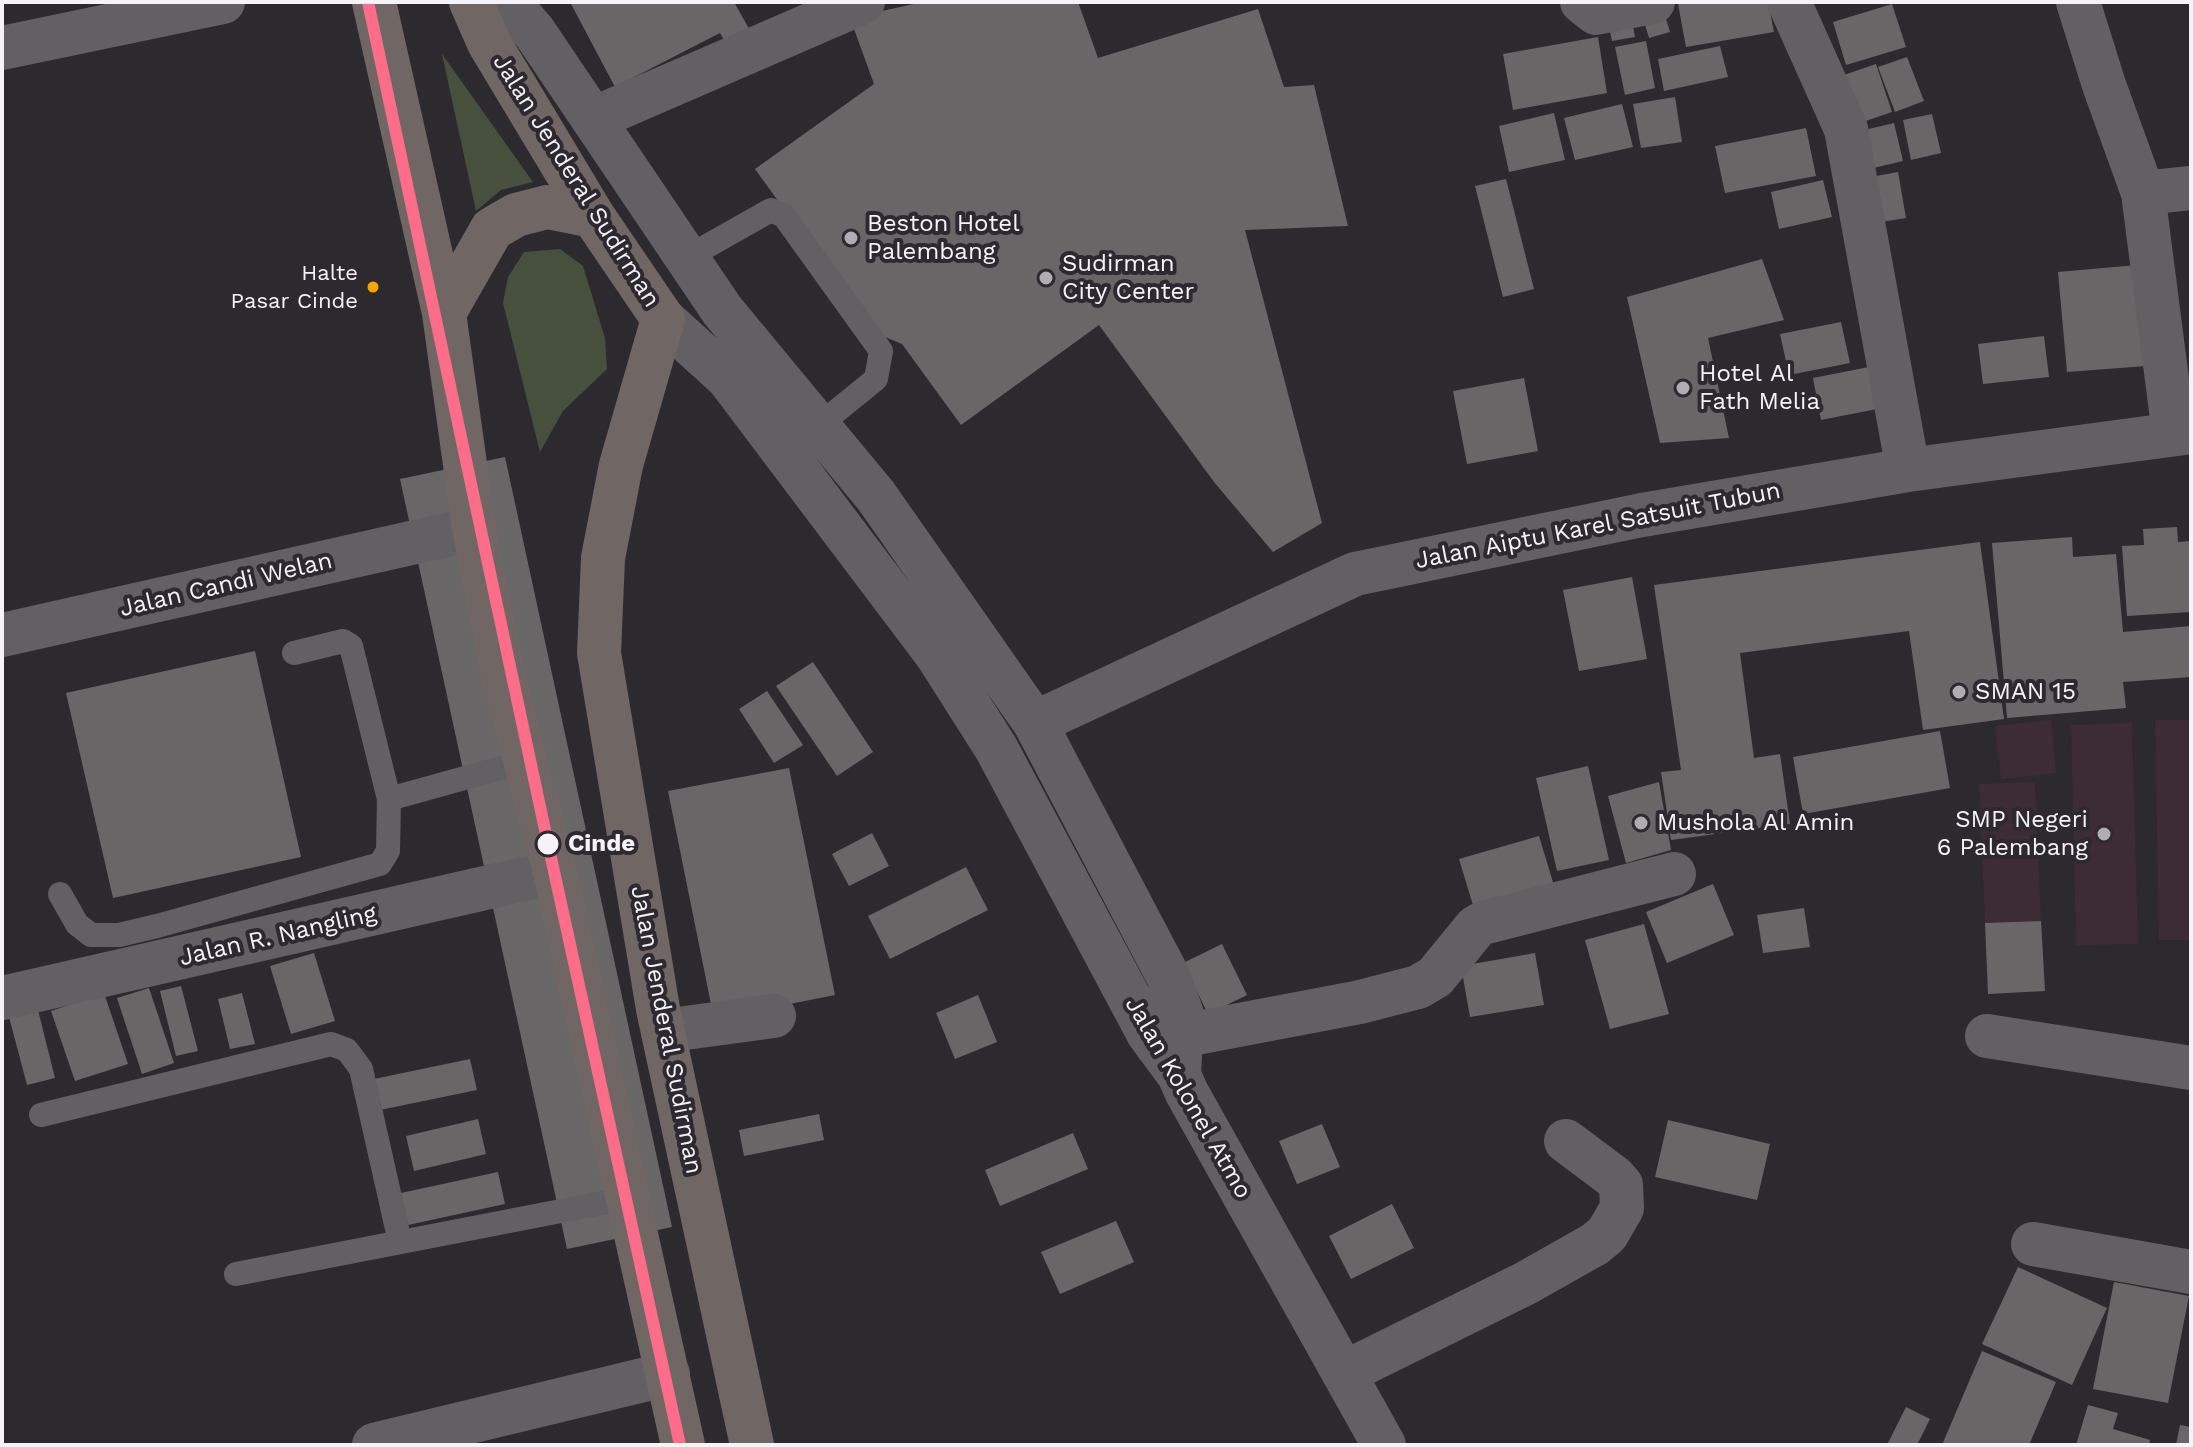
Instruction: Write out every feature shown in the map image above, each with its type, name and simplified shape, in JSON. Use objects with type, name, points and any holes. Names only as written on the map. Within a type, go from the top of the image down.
[{"type":"highway","points":[[374,2],[444,313],[474,529],[503,676],[555,872],[683,1445]]},
{"type":"highway","name":"Jalan Jenderal Sudirman","points":[[471,2],[489,43],[593,216],[663,319],[621,465],[603,558],[599,653],[663,1031],[752,1445]]},
{"type":"highway","points":[[444,313],[492,229],[516,215],[547,207],[593,216]]},
{"type":"street","points":[[2,48],[223,2]]},
{"type":"street","points":[[509,2],[535,33],[722,310],[876,496],[1035,723],[1168,976],[1182,1014],[1172,1052],[1418,987],[1435,977],[1476,927],[1483,923],[1674,874]]},
{"type":"street","points":[[593,119],[863,2]]},
{"type":"street","points":[[1582,2],[1596,13],[1653,2]]},
{"type":"street","points":[[1789,2],[1846,129],[1908,470]]},
{"type":"street","points":[[2078,2],[2143,193],[2183,433]]},
{"type":"street","points":[[2143,193],[2191,188]]},
{"type":"street","name":"Jalan Kolonel Atmo","points":[[663,319],[728,378],[937,655],[996,748],[1148,1033],[1172,1052],[1187,1093],[1384,1445]]},
{"type":"street","name":"Jalan Aiptu Karel Satsuit Tubun","points":[[1035,723],[1355,574],[1642,515],[1908,470],[2183,433]]},
{"type":"street","name":"Jalan Candi Welan","points":[[2,635],[451,534]]},
{"type":"street","name":"Jalan R. Nangling","points":[[2,998],[555,872]]},
{"type":"street","points":[[663,1031],[774,1016]]},
{"type":"street","points":[[1987,1036],[2191,1068]]},
{"type":"street","points":[[1344,1373],[1526,1283],[1607,1234],[1622,1208],[1621,1185],[1566,1141]]},
{"type":"street","points":[[2033,1244],[2191,1272]]},
{"type":"street","points":[[374,1445],[668,1374]]},
{"type":"lane","points":[[686,258],[771,210],[784,216],[881,351],[876,379],[818,426]]},
{"type":"lane","points":[[60,894],[77,924],[91,935],[119,935],[380,864],[388,851],[389,799],[348,643],[343,641],[294,653]]},
{"type":"lane","points":[[389,799],[526,761]]},
{"type":"lane","points":[[41,1115],[331,1044],[347,1050],[361,1069],[400,1242]]},
{"type":"lane","points":[[236,1274],[628,1198]]},
{"type":"shaded area","name":"SMP Negeri 6 Palembang","points":[[2051,720],[2056,773],[2001,779],[1995,726]]},
{"type":"shaded area","name":"SMP Negeri 6 Palembang","points":[[2155,720],[2191,720],[2191,940],[2159,940]]},
{"type":"shaded area","name":"SMP Negeri 6 Palembang","points":[[2132,723],[2138,944],[2076,945],[2071,725]]},
{"type":"shaded area","name":"SMP Negeri 6 Palembang","points":[[2035,782],[2041,921],[1985,923],[1979,784]]},
{"type":"green space","points":[[442,54],[533,182],[501,190],[476,211]]},
{"type":"green space","points":[[560,249],[583,266],[605,338],[607,369],[563,411],[540,452],[503,303],[508,277],[524,252]]},
{"type":"building","points":[[570,2],[734,2],[752,34],[728,47],[720,33],[615,87]]},
{"type":"building","name":"Sudirman City Center","points":[[923,2],[1078,2],[1098,58],[1258,9],[1284,87],[1314,85],[1348,226],[1245,230],[1322,523],[1273,552],[1214,482],[1099,325],[961,425],[902,344],[873,332],[755,169],[874,84],[850,18]]},
{"type":"building","points":[[1661,2],[1670,32],[1649,38],[1640,8]]},
{"type":"building","points":[[1768,2],[1774,32],[1686,47],[1678,4]]},
{"type":"building","points":[[1892,4],[1906,47],[1846,65],[1833,22]]},
{"type":"building","points":[[1630,9],[1635,37],[1612,41],[1606,13]]},
{"type":"building","points":[[1598,37],[1607,93],[1513,110],[1503,54]]},
{"type":"building","points":[[1646,41],[1655,88],[1625,95],[1615,47]]},
{"type":"building","points":[[1720,46],[1728,77],[1664,91],[1658,59]]},
{"type":"building","points":[[1907,57],[1924,101],[1895,112],[1878,67]]},
{"type":"building","points":[[1876,64],[1892,112],[1854,125],[1838,77]]},
{"type":"building","points":[[1675,97],[1682,142],[1641,148],[1633,104]]},
{"type":"building","points":[[1622,104],[1633,147],[1575,160],[1564,118]]},
{"type":"building","points":[[1554,113],[1565,160],[1509,172],[1499,126]]},
{"type":"building","points":[[1932,114],[1941,153],[1911,160],[1903,120]]},
{"type":"building","points":[[1894,123],[1903,161],[1861,171],[1852,133]]},
{"type":"building","points":[[1806,128],[1816,176],[1725,193],[1715,146]]},
{"type":"building","points":[[1898,172],[1906,218],[1868,224],[1860,179]]},
{"type":"building","points":[[1506,179],[1534,289],[1503,297],[1475,186]]},
{"type":"building","points":[[1823,180],[1832,217],[1779,229],[1771,192]]},
{"type":"building","name":"Hotel Al Fath Melia","points":[[1762,259],[1784,320],[1708,338],[1729,438],[1660,443],[1627,297]]},
{"type":"building","points":[[2137,265],[2146,366],[2067,372],[2058,272]]},
{"type":"building","points":[[1841,322],[1850,363],[1789,375],[1780,334]]},
{"type":"building","points":[[2044,336],[2049,377],[1983,384],[1978,344]]},
{"type":"building","points":[[1869,367],[1877,409],[1821,420],[1813,378]]},
{"type":"building","points":[[1524,378],[1538,451],[1467,464],[1453,391]]},
{"type":"building","points":[[505,457],[672,1227],[567,1249],[400,479]]},
{"type":"building","points":[[2177,527],[2178,542],[2191,541],[2191,612],[2127,616],[2122,546],[2144,545],[2143,529]]},
{"type":"building","points":[[2072,537],[2073,557],[2116,554],[2123,632],[2191,626],[2191,677],[2123,682],[2126,708],[2007,718],[1992,543]]},
{"type":"building","name":"SMAN 15","points":[[1980,542],[2004,719],[1923,730],[1909,631],[1740,653],[1754,758],[1780,754],[1790,824],[1671,840],[1661,772],[1681,770],[1654,585]]},
{"type":"building","points":[[1632,577],[1647,659],[1579,671],[1563,590]]},
{"type":"building","points":[[255,651],[301,857],[113,898],[66,693]]},
{"type":"building","points":[[813,662],[873,752],[837,776],[776,686]]},
{"type":"building","points":[[767,691],[803,745],[774,763],[739,709]]},
{"type":"building","name":"SMAN 15","points":[[1940,731],[1950,788],[1803,814],[1793,757]]},
{"type":"building","points":[[1588,766],[1609,860],[1557,871],[1536,778]]},
{"type":"building","points":[[789,768],[835,995],[714,1019],[668,791]]},
{"type":"building","name":"Mushola Al Amin","points":[[1659,782],[1671,850],[1626,863],[1608,796]]},
{"type":"building","points":[[872,833],[889,866],[849,886],[832,854]]},
{"type":"building","points":[[1539,836],[1556,892],[1476,915],[1459,859]]},
{"type":"building","points":[[966,867],[988,910],[890,959],[868,916]]},
{"type":"building","points":[[1713,884],[1734,935],[1667,963],[1646,912]]},
{"type":"building","points":[[1804,908],[1810,947],[1763,953],[1757,915]]},
{"type":"building","points":[[2041,921],[2045,991],[1988,994],[1985,923]]},
{"type":"building","points":[[1644,924],[1669,1014],[1610,1029],[1585,940]]},
{"type":"building","points":[[1222,944],[1247,995],[1208,1014],[1183,963]]},
{"type":"building","points":[[314,953],[335,1021],[291,1034],[270,966]]},
{"type":"building","points":[[1535,953],[1544,1005],[1470,1017],[1461,966]]},
{"type":"building","points":[[181,986],[198,1051],[176,1056],[160,991]]},
{"type":"building","points":[[149,988],[174,1063],[142,1074],[117,998]]},
{"type":"building","points":[[104,993],[128,1064],[75,1081],[51,1011]]},
{"type":"building","points":[[242,993],[255,1044],[230,1049],[218,999]]},
{"type":"building","points":[[978,995],[997,1042],[955,1059],[936,1013]]},
{"type":"building","points":[[38,1010],[55,1078],[27,1085],[9,1017]]},
{"type":"building","points":[[470,1059],[477,1090],[380,1110],[374,1079]]},
{"type":"building","points":[[819,1114],[824,1140],[744,1156],[739,1130]]},
{"type":"building","points":[[478,1119],[486,1154],[414,1171],[406,1136]]},
{"type":"building","points":[[1668,1120],[1770,1144],[1757,1200],[1655,1177]]},
{"type":"building","points":[[1322,1124],[1340,1167],[1297,1184],[1279,1141]]},
{"type":"building","points":[[1073,1133],[1088,1169],[1000,1206],[985,1170]]},
{"type":"building","points":[[498,1172],[505,1204],[408,1225],[401,1193]]},
{"type":"building","points":[[1392,1204],[1414,1248],[1351,1279],[1329,1236]]},
{"type":"building","points":[[1116,1221],[1134,1262],[1060,1294],[1041,1252]]},
{"type":"building","points":[[2018,1267],[2107,1308],[2072,1385],[1982,1344]]},
{"type":"building","points":[[2114,1282],[2189,1296],[2168,1403],[2093,1389]]},
{"type":"building","points":[[1982,1351],[2056,1382],[2029,1445],[1942,1445]]},
{"type":"building","points":[[2088,1405],[2118,1413],[2113,1429],[2150,1440],[2149,1445],[2076,1445]]},
{"type":"building","points":[[1906,1407],[1930,1419],[1917,1445],[1887,1445]]},
{"type":"building","points":[[2180,1425],[2191,1427],[2191,1445],[2176,1445]]},
{"type":"transit line","points":[[368,2],[680,1445]]},
{"type":"place","name":"Beston Hotel Palembang","points":[[851,238]]},
{"type":"place","name":"Sudirman City Center","points":[[1046,278]]},
{"type":"place","name":"Halte Pasar Cinde","points":[[373,287]]},
{"type":"place","name":"Hotel Al Fath Melia","points":[[1683,388]]},
{"type":"place","name":"SMAN 15","points":[[1959,692]]},
{"type":"place","name":"Mushola Al Amin","points":[[1641,823]]},
{"type":"place","name":"SMP Negeri 6 Palembang","points":[[2104,834]]},
{"type":"place","name":"Cinde","points":[[548,844]]}]
